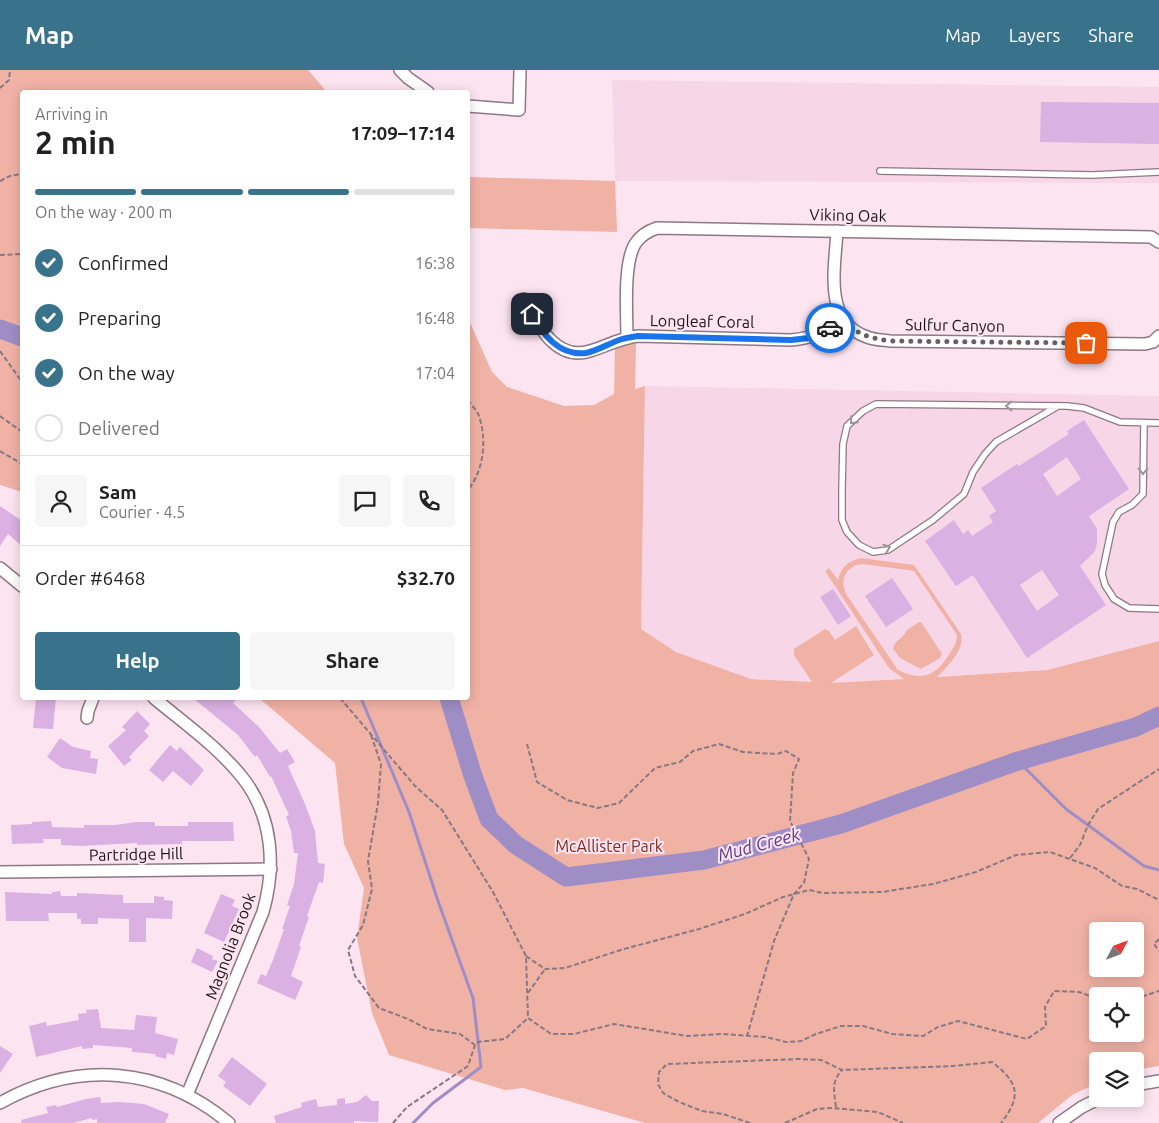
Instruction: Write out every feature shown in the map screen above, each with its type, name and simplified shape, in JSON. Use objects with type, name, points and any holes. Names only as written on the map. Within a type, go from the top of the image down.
[{"type":"street","points":[[400,70],[425,90]]},
{"type":"street","points":[[470,106],[519,110],[520,70]]},
{"type":"street","name":"Viking Oak","points":[[627,338],[628,270],[631,252],[636,242],[650,230],[664,228],[1151,237],[1159,242]]},
{"type":"street","name":"Sulfur Canyon","points":[[837,231],[835,302],[852,329],[867,337],[890,341],[1146,344],[1153,342],[1159,336]]},
{"type":"street","name":"Longleaf Coral","points":[[524,299],[545,336],[569,351],[586,353],[627,338],[638,336],[809,338],[824,332],[844,319]]},
{"type":"street","points":[[0,568],[20,584]]},
{"type":"street","points":[[87,718],[92,700]]},
{"type":"street","name":"Magnolia Brook","points":[[156,700],[226,760],[247,784],[263,816],[268,832],[272,860],[268,897],[263,912],[187,1095]]},
{"type":"street","name":"Partridge Hill","points":[[0,872],[271,869]]},
{"type":"street","points":[[0,1102],[29,1089],[63,1078],[85,1075],[119,1075],[156,1082],[187,1095],[211,1108],[229,1123]]},
{"type":"street","points":[[1144,1084],[1159,1081]]},
{"type":"street","points":[[1059,1123],[1089,1104]]},
{"type":"lane","points":[[880,171],[1092,175],[1159,172]]},
{"type":"lane","points":[[1058,406],[996,442],[973,472],[964,494],[933,520],[888,550],[873,552],[859,545],[847,532],[842,520],[843,444],[847,426],[862,411],[876,404],[1058,406],[1084,408],[1120,422],[1159,423]]},
{"type":"lane","points":[[1144,423],[1143,494],[1132,505],[1119,512],[1113,522],[1102,574],[1105,585],[1114,599],[1129,608],[1159,609]]},
{"type":"path","points":[[0,88],[8,80],[10,70]]},
{"type":"path","points":[[0,181],[10,176],[20,174]]},
{"type":"path","points":[[0,255],[20,254]]},
{"type":"path","points":[[0,351],[20,379]]},
{"type":"path","points":[[470,403],[478,414],[484,436],[480,468],[470,487]]},
{"type":"path","points":[[0,416],[20,431]]},
{"type":"path","points":[[0,451],[20,463]]},
{"type":"path","points":[[342,700],[415,786],[442,810],[492,892],[526,956],[528,1018],[505,1039],[478,1042],[474,1045],[468,1066],[407,1107],[393,1123]]},
{"type":"path","points":[[370,732],[381,764],[378,803],[368,861],[372,889],[363,925],[348,950],[355,976],[379,1008],[408,1019],[427,1029],[460,1034],[474,1045]]},
{"type":"path","points":[[527,744],[537,782],[567,800],[598,808],[619,803],[655,768],[680,762],[693,751],[720,744],[743,752],[777,754],[786,751],[799,759],[793,773],[790,822],[809,859],[804,883],[794,894],[774,941],[747,1036]]},
{"type":"path","points":[[1070,858],[1080,845],[1088,824],[1098,809],[1159,769]]},
{"type":"path","points":[[526,956],[545,969],[565,968],[624,949],[699,929],[745,914],[783,897],[809,890],[823,893],[882,892],[933,884],[976,872],[1016,855],[1050,852],[1070,858],[1095,868],[1122,886],[1137,889],[1159,900]]},
{"type":"path","points":[[1159,939],[1154,944],[1159,951]]},
{"type":"path","points":[[527,994],[545,969]]},
{"type":"path","points":[[528,1018],[552,1034],[574,1034],[614,1024],[687,1036],[722,1034],[766,1037],[786,1042],[801,1041],[841,1026],[863,1026],[892,1034],[923,1036],[938,1027],[958,1021],[1027,1039],[1046,1026],[1045,1007],[1054,990],[1079,992],[1089,996]]},
{"type":"path","points":[[1144,996],[1159,991]]},
{"type":"path","points":[[750,1123],[723,1114],[702,1111],[679,1102],[663,1093],[658,1084],[659,1072],[667,1064],[798,1059],[820,1060],[842,1070],[954,1066],[992,1062],[1006,1073],[1014,1087],[1016,1098],[1010,1112],[1001,1123]]},
{"type":"path","points":[[836,1108],[834,1086],[836,1076],[842,1070]]},
{"type":"path","points":[[786,1123],[817,1110],[836,1108],[878,1112],[902,1123]]},
{"type":"shaded area","points":[[612,80],[1159,87],[1159,183],[615,181]]},
{"type":"shaded area","points":[[645,386],[1159,396],[1159,641],[1047,670],[835,683],[751,679],[676,652],[641,629]]},
{"type":"green space","points":[[0,70],[308,70],[325,90],[20,90],[20,491],[0,485]]},
{"type":"green space","points":[[470,177],[615,181],[617,232],[470,228]]},
{"type":"green space","name":"McAllister Park","points":[[470,322],[492,372],[507,387],[564,406],[594,405],[614,394],[615,348],[636,343],[635,389],[645,386],[641,629],[676,652],[751,679],[812,682],[794,655],[794,649],[825,629],[829,631],[835,640],[856,626],[874,655],[831,683],[904,679],[889,668],[825,571],[829,568],[838,580],[846,565],[861,558],[914,565],[961,634],[962,640],[958,652],[937,677],[1047,670],[1159,641],[1159,1066],[1144,1068],[1144,1052],[1089,1052],[1089,1087],[1072,1095],[1038,1123],[645,1123],[523,1088],[505,1090],[389,1055],[372,1013],[357,938],[364,888],[344,844],[335,763],[261,700],[470,700]],"holes":[[[863,564],[914,571],[957,635],[956,642],[945,661],[934,672],[928,675],[915,676],[898,670],[846,594],[843,583],[846,574],[853,567]]]},
{"type":"green space","points":[[921,622],[942,654],[940,658],[921,669],[900,658],[893,649],[895,643],[907,630]]},
{"type":"building","points":[[1041,102],[1159,103],[1159,144],[1040,142]]},
{"type":"building","points":[[1084,420],[1129,489],[1089,516],[1097,529],[1097,543],[1095,551],[1080,566],[1106,605],[1027,658],[973,575],[956,586],[925,541],[954,520],[963,534],[968,530],[972,536],[993,522],[989,516],[996,511],[981,488],[1017,464],[1019,466],[1069,434],[1067,431]],"holes":[[[1067,457],[1081,479],[1057,496],[1043,474]],[[1042,570],[1059,595],[1037,611],[1020,585]]]},
{"type":"building","points":[[0,506],[20,520],[20,544],[8,534],[0,546]]},
{"type":"building","points":[[892,578],[913,609],[886,627],[865,596]]},
{"type":"building","points":[[833,589],[851,616],[838,625],[820,597]]},
{"type":"building","points":[[36,700],[56,700],[53,729],[33,728]]},
{"type":"building","points":[[195,700],[236,700],[233,703],[259,727],[280,753],[287,749],[295,762],[288,766],[315,831],[318,863],[325,864],[323,883],[319,882],[307,916],[309,917],[299,946],[301,947],[291,976],[303,982],[295,1000],[257,983],[261,974],[266,976],[284,929],[282,929],[290,906],[287,905],[294,884],[298,853],[294,853],[291,831],[286,816],[289,815],[271,776],[257,755],[255,757],[238,735]]},
{"type":"building","points":[[137,711],[150,724],[144,731],[149,736],[129,757],[132,760],[124,766],[108,746],[126,730],[122,727]]},
{"type":"building","points":[[60,738],[73,747],[91,751],[90,758],[98,759],[96,774],[62,768],[47,757]]},
{"type":"building","points":[[170,745],[177,751],[180,747],[204,770],[191,786],[173,771],[163,782],[149,770]]},
{"type":"building","points":[[51,821],[52,827],[84,828],[84,825],[115,825],[137,822],[155,822],[155,826],[188,826],[188,822],[233,822],[234,841],[182,841],[182,844],[137,845],[137,843],[81,846],[61,845],[61,839],[43,839],[44,843],[12,844],[11,825]]},
{"type":"building","points":[[60,891],[61,896],[77,896],[77,893],[123,895],[123,903],[154,903],[154,896],[164,897],[164,900],[173,901],[172,919],[146,918],[146,942],[129,942],[129,919],[98,918],[98,924],[81,924],[81,919],[77,919],[77,913],[48,913],[49,921],[6,921],[5,892],[52,894],[52,892]]},
{"type":"building","points":[[221,894],[235,900],[232,906],[239,909],[224,942],[204,933]]},
{"type":"building","points":[[197,948],[213,956],[212,959],[218,961],[212,972],[191,962]]},
{"type":"building","points":[[98,1009],[101,1028],[134,1030],[136,1015],[157,1017],[155,1033],[178,1039],[174,1055],[167,1053],[166,1059],[155,1056],[156,1054],[132,1052],[132,1048],[93,1045],[93,1048],[82,1049],[82,1046],[36,1057],[29,1026],[46,1022],[47,1026],[79,1020],[78,1014],[87,1013],[86,1010]]},
{"type":"building","points":[[0,1046],[13,1054],[0,1073]]},
{"type":"building","points":[[232,1057],[267,1084],[250,1106],[223,1086],[226,1082],[218,1076]]},
{"type":"building","points":[[366,1095],[372,1101],[379,1101],[378,1122],[276,1123],[274,1116],[302,1107],[301,1103],[316,1099],[318,1107],[337,1105],[337,1099],[345,1098],[345,1104],[357,1102]]},
{"type":"building","points":[[100,1097],[101,1103],[144,1104],[169,1114],[165,1123],[97,1123],[97,1119],[92,1120],[92,1118],[73,1123],[22,1123],[21,1120],[48,1113],[46,1107],[56,1105],[57,1107]]},
{"type":"waterway","name":"Mud Creek","points":[[0,329],[20,336]]},
{"type":"waterway","points":[[362,700],[409,812],[438,901],[473,998],[481,1067],[433,1103],[413,1123]]},
{"type":"waterway","name":"Mud Creek","points":[[450,700],[473,776],[489,819],[516,845],[566,877],[704,860],[841,824],[1018,761],[1136,727],[1159,716]]},
{"type":"waterway","points":[[1018,761],[1066,809],[1144,866],[1159,870]]},
{"type":"way so far","points":[[830,328],[844,319],[852,329],[867,337],[890,341],[1086,343]]},
{"type":"route","points":[[532,314],[540,330],[550,341],[569,351],[586,353],[620,339],[638,336],[791,340],[816,336],[830,328]]}]
